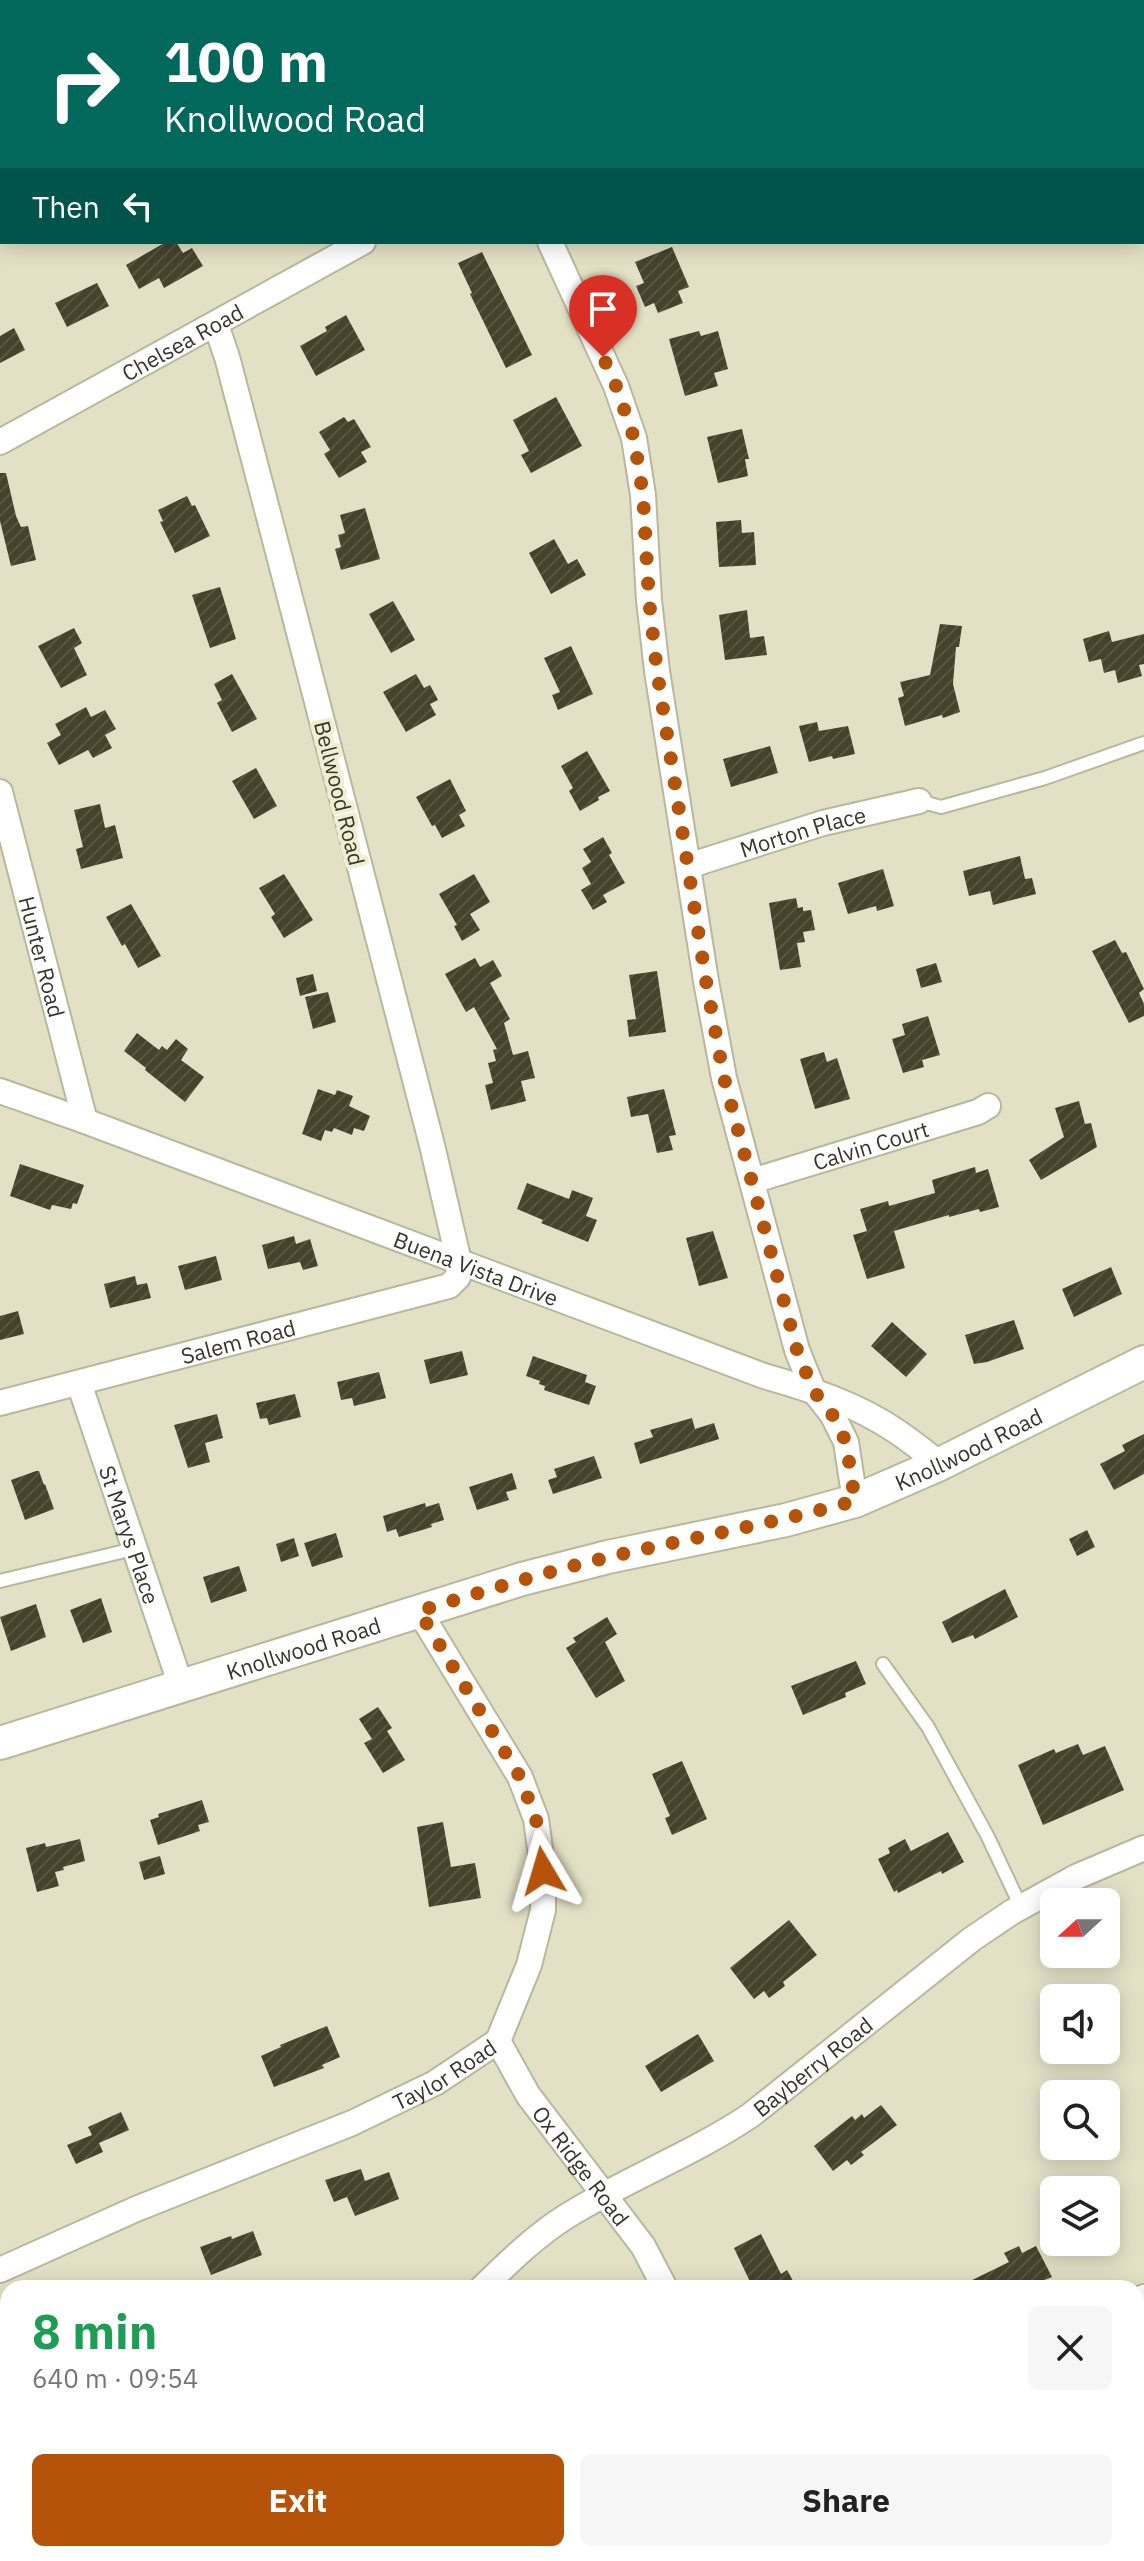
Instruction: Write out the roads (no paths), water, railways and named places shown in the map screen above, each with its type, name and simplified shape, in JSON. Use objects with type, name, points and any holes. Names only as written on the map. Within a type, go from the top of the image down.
[{"type":"main road","name":"Knollwood Road","points":[[0,1743],[522,1579],[608,1557],[786,1520],[855,1501],[940,1464],[1144,1362]]},
{"type":"street","name":"Chelsea Road","points":[[0,442],[359,244]]},
{"type":"street","points":[[551,244],[616,386],[634,438],[643,495],[657,671],[724,1078],[797,1350],[813,1390],[832,1414],[846,1442],[855,1501]]},
{"type":"street","name":"Bellwood Road","points":[[216,325],[305,655],[459,1262]]},
{"type":"street","name":"Hunter Road","points":[[0,792],[85,1121]]},
{"type":"street","name":"Morton Place","points":[[688,866],[823,823],[919,801]]},
{"type":"street","name":"Buena Vista Drive","points":[[0,1091],[750,1371],[813,1390],[894,1429],[940,1464]]},
{"type":"street","name":"Calvin Court","points":[[752,1181],[978,1112],[988,1106]]},
{"type":"street","name":"Salem Road","points":[[0,1403],[449,1286],[458,1277],[459,1262]]},
{"type":"street","name":"St Marys Place","points":[[79,1383],[181,1686]]},
{"type":"street","name":"Taylor Road","points":[[0,2270],[136,2209],[352,2123],[435,2083],[498,2041],[529,1965],[543,1910],[543,1871],[536,1819],[520,1777],[419,1611]]},
{"type":"street","name":"Bayberry Road","points":[[490,2280],[522,2249],[566,2217],[721,2135],[751,2115],[972,1939],[1076,1877],[1144,1848]]},
{"type":"street","name":"Ox Ridge Road","points":[[498,2041],[528,2095],[643,2246],[661,2280]]},
{"type":"lane","points":[[919,801],[941,807],[1045,778],[1144,743]]},
{"type":"lane","points":[[0,1581],[121,1552],[135,1545]]},
{"type":"lane","points":[[883,1664],[928,1727],[988,1837],[1021,1907]]}]
